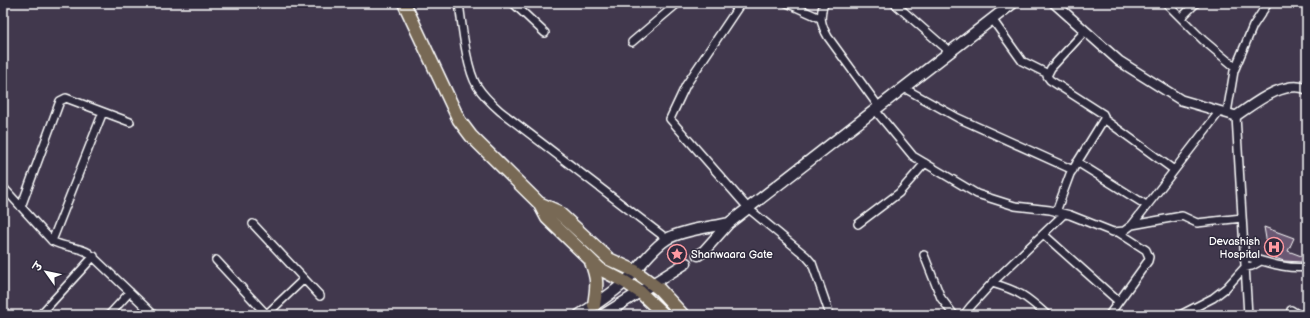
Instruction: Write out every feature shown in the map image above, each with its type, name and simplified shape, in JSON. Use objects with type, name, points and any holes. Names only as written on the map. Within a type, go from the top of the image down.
[{"type":"highway","points":[[404,3],[459,120],[471,136],[539,203],[547,218],[590,260],[600,269],[640,292],[664,315]]},
{"type":"highway","points":[[539,203],[557,211],[609,259],[635,271],[653,283],[683,315]]},
{"type":"highway","points":[[590,260],[596,276],[597,288],[594,305]]},
{"type":"main road","points":[[698,255],[704,251],[729,223],[1013,3]]},
{"type":"main road","points":[[579,315],[625,282],[666,239],[680,233],[729,223]]},
{"type":"main road","points":[[603,315],[686,263]]},
{"type":"street","points":[[459,3],[469,68],[476,84],[487,99],[500,111],[666,239]]},
{"type":"street","points":[[513,3],[545,33]]},
{"type":"street","points":[[632,42],[678,3]]},
{"type":"street","points":[[741,3],[686,85],[670,119],[748,209],[806,256],[812,263],[830,315]]},
{"type":"street","points":[[787,3],[820,18]]},
{"type":"street","points":[[824,3],[820,18],[822,27],[877,109],[910,153],[977,194],[1014,206],[1064,214],[1108,230],[1118,232],[1124,231],[1132,225],[1174,170],[1227,113],[1291,86],[1303,87],[1307,89]]},
{"type":"street","points":[[894,3],[950,52]]},
{"type":"street","points":[[1054,3],[1119,61],[1181,100],[1227,113]]},
{"type":"street","points":[[1166,3],[1203,40],[1235,67]]},
{"type":"street","points":[[1181,18],[1196,3]]},
{"type":"street","points":[[1248,315],[1242,218],[1227,113],[1235,67],[1253,26],[1268,3]]},
{"type":"street","points":[[992,19],[1022,61],[1048,74]]},
{"type":"street","points":[[1085,30],[1052,68],[1047,76],[1050,80],[1102,114],[1104,119],[1174,170]]},
{"type":"street","points":[[904,88],[958,118],[1072,170]]},
{"type":"street","points":[[21,207],[60,101],[66,98],[130,122]]},
{"type":"street","points":[[52,241],[103,112]]},
{"type":"street","points":[[1056,212],[1072,170],[1104,119]]},
{"type":"street","points":[[1077,162],[1146,205]]},
{"type":"street","points":[[858,224],[899,193],[925,163]]},
{"type":"street","points":[[3,187],[52,241],[60,245],[80,248],[94,256],[154,315]]},
{"type":"street","points":[[964,315],[992,283],[1064,214]]},
{"type":"street","points":[[1132,225],[1182,216],[1197,223],[1242,218]]},
{"type":"street","points":[[253,224],[320,296]]},
{"type":"street","points":[[1109,315],[1149,258],[1149,254],[1146,250],[1118,232]]},
{"type":"street","points":[[1043,234],[1118,302]]},
{"type":"street","points":[[924,255],[941,298],[954,315]]},
{"type":"street","points":[[40,315],[94,256]]},
{"type":"street","points":[[1244,256],[1291,268],[1307,267]]},
{"type":"street","points":[[216,260],[267,315],[304,279]]},
{"type":"street","points":[[1180,315],[1213,298],[1226,288],[1245,268],[1252,266],[1261,260]]},
{"type":"street","points":[[992,283],[1019,292],[1043,314]]},
{"type":"street","points":[[108,315],[130,292]]},
{"type":"street","points":[[1291,310],[1300,315]]},
{"type":"building","points":[[1264,227],[1294,238],[1288,251],[1304,257],[1302,262],[1284,261],[1269,256]]},
{"type":"place","name":"Devashish Hospital","points":[[1274,247]]},
{"type":"place","name":"Shanwaara Gate","points":[[677,254]]}]
